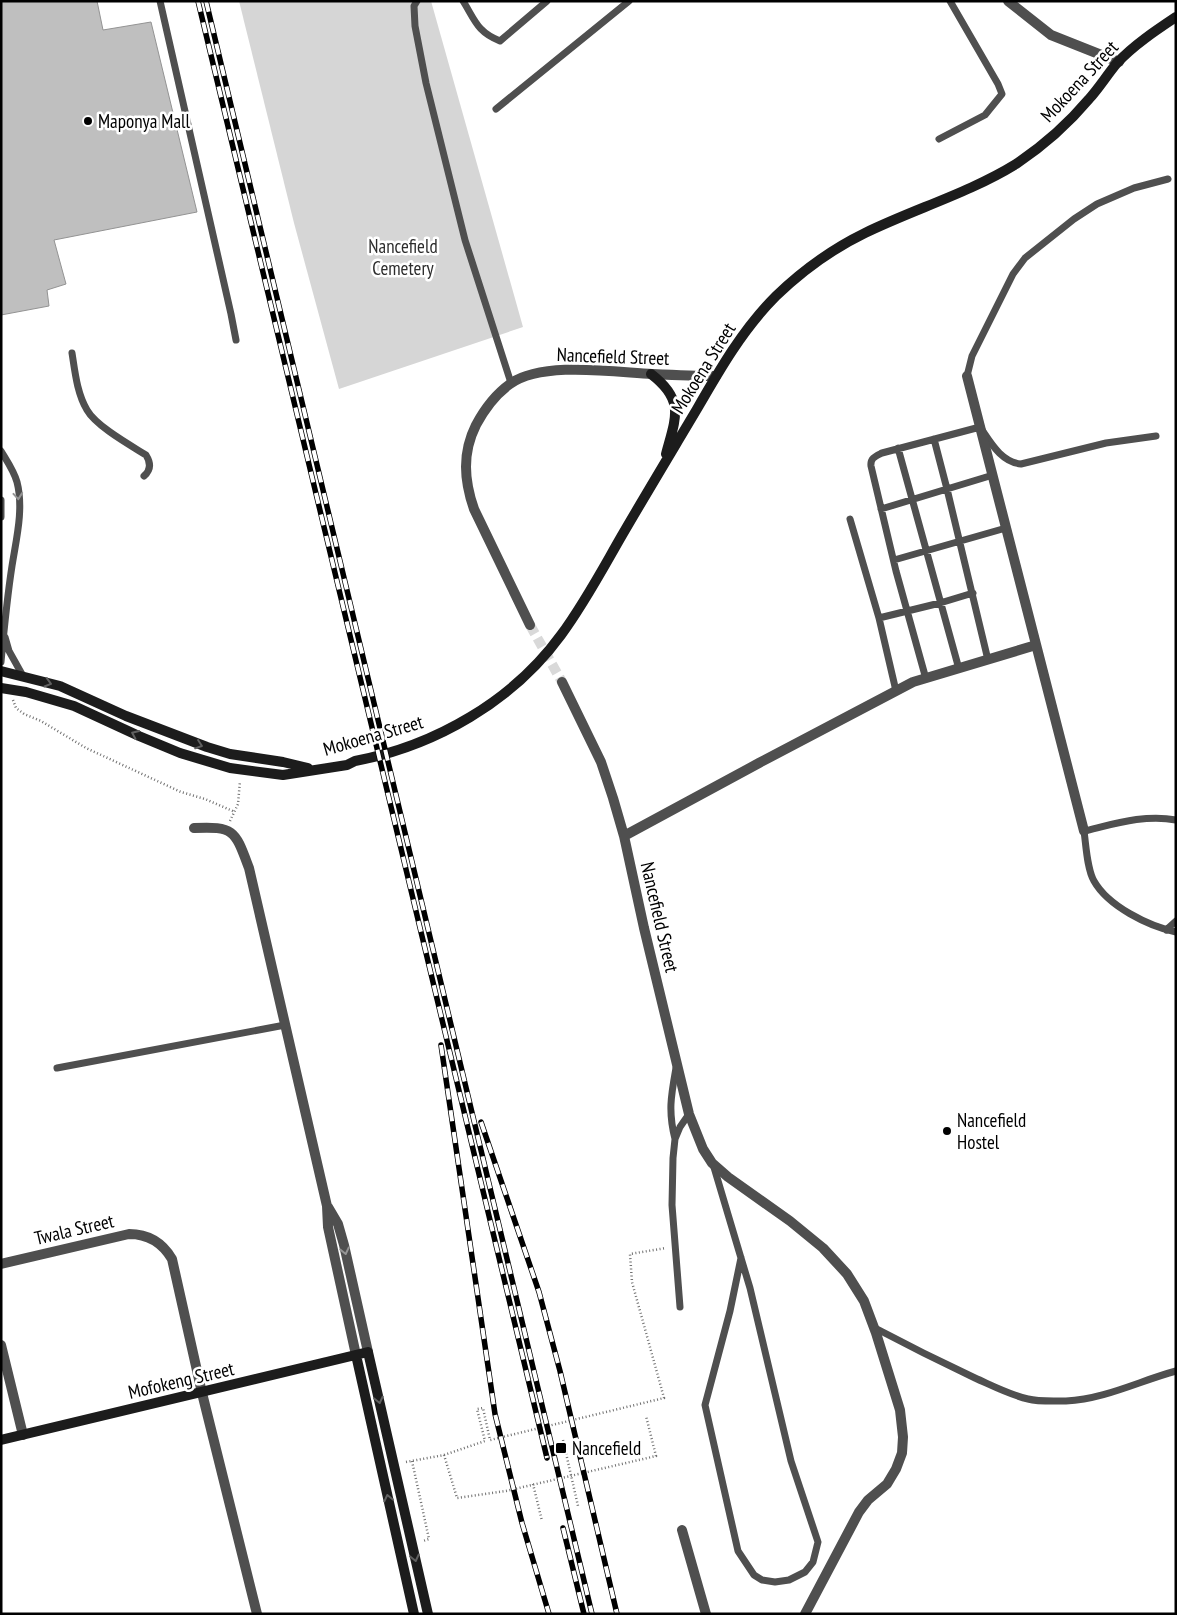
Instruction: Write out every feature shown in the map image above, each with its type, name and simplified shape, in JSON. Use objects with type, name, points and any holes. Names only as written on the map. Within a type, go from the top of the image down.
[{"type":"main road","name":"Mokoena Street","points":[[1,688],[74,706],[139,736],[196,758],[230,768],[283,774],[347,765],[355,761],[412,747],[446,731],[480,711],[510,688],[560,638],[590,591],[737,342],[776,296],[830,252],[864,234],[978,184],[1015,164],[1051,138],[1072,118],[1118,62],[1146,37],[1176,17]]},
{"type":"main road","points":[[651,374],[671,392],[674,404],[673,424],[662,467]]},
{"type":"main road","name":"Mokoena Street","points":[[1,671],[60,686],[126,716],[207,747],[230,754],[283,762],[312,769]]},
{"type":"main road","points":[[368,1352],[428,1614]]},
{"type":"main road","name":"Mofokeng Street","points":[[1,1440],[368,1352]]},
{"type":"main road","points":[[356,1355],[414,1614]]},
{"type":"street","points":[[1008,1],[1051,35],[1118,62]]},
{"type":"street","name":"Nancefield Street","points":[[530,625],[468,493],[465,474],[466,455],[472,433],[480,418],[495,398],[511,383],[548,371],[621,371],[716,376]]},
{"type":"street","points":[[967,376],[1084,831]]},
{"type":"street","points":[[624,836],[913,682],[1036,645]]},
{"type":"street","name":"Nancefield Street","points":[[562,682],[601,762],[613,798],[624,836],[688,1114],[702,1149],[712,1163],[728,1177],[790,1221],[823,1248],[847,1274],[864,1301],[900,1410],[903,1437],[902,1454],[896,1468],[886,1484],[868,1500],[859,1512],[804,1614]]},
{"type":"street","points":[[194,828],[222,827],[237,839],[249,868],[327,1206],[328,1228],[356,1355]]},
{"type":"street","points":[[327,1206],[338,1224],[344,1245],[368,1352]]},
{"type":"street","name":"Twala Street","points":[[1,1264],[129,1234],[138,1234],[154,1240],[168,1252],[172,1259],[202,1393]]},
{"type":"street","points":[[1,1345],[23,1435]]},
{"type":"street","points":[[202,1393],[257,1614]]},
{"type":"street","points":[[682,1530],[706,1614]]},
{"type":"lane","points":[[160,1],[236,340]]},
{"type":"lane","points":[[417,1],[414,6],[415,26],[426,84],[465,240],[511,383]]},
{"type":"lane","points":[[462,1],[477,25],[487,36],[500,41],[547,1]]},
{"type":"lane","points":[[496,109],[629,1]]},
{"type":"lane","points":[[940,139],[985,115],[1002,94],[1001,89],[950,1]]},
{"type":"lane","points":[[967,376],[972,356],[1012,274],[1032,251],[1097,204],[1134,188],[1168,179]]},
{"type":"lane","points":[[72,352],[78,388],[88,412],[95,421],[146,455],[150,460],[150,466],[144,476]]},
{"type":"lane","points":[[926,679],[870,462],[877,455],[898,448],[980,427],[1000,454],[1014,464],[1021,464],[1106,443],[1156,436]]},
{"type":"lane","points":[[934,438],[988,660]]},
{"type":"lane","points":[[898,448],[959,669]]},
{"type":"lane","points":[[1,451],[11,467],[17,482],[19,500],[16,542],[1,662]]},
{"type":"lane","points":[[881,509],[993,476]]},
{"type":"lane","points":[[1,500],[1,517]]},
{"type":"lane","points":[[850,519],[879,618],[896,691]]},
{"type":"lane","points":[[894,560],[1006,528]]},
{"type":"lane","points":[[879,618],[973,593]]},
{"type":"lane","points":[[4,626],[9,651],[23,676]]},
{"type":"lane","points":[[1176,820],[1157,818],[1130,820],[1084,831],[1091,873],[1094,881],[1104,893],[1140,920],[1176,932]]},
{"type":"lane","points":[[1166,930],[1176,920]]},
{"type":"lane","points":[[57,1068],[285,1025]]},
{"type":"lane","points":[[675,1139],[671,1124],[670,1103],[677,1065]]},
{"type":"lane","points":[[680,1308],[672,1206],[673,1158],[675,1139],[688,1114]]},
{"type":"lane","points":[[712,1163],[741,1258],[750,1288],[791,1461],[818,1542],[813,1562],[805,1572],[789,1580],[775,1582],[762,1580],[754,1575],[738,1552],[705,1405],[730,1311],[741,1258]]},
{"type":"lane","points":[[874,1327],[939,1361],[1010,1394],[1031,1400],[1067,1401],[1098,1396],[1176,1371]]},
{"type":"path","points":[[14,690],[13,701],[16,708],[24,714],[41,721],[86,748],[181,792],[205,799],[235,812],[238,804],[240,779]]},
{"type":"path","points":[[394,1464],[444,1455],[485,1441],[477,1409],[484,1408],[490,1440],[664,1398],[632,1282],[630,1254],[675,1246]]},
{"type":"path","points":[[444,1455],[457,1498],[506,1490],[656,1456],[646,1416]]},
{"type":"path","points":[[563,1440],[578,1506]]},
{"type":"path","points":[[412,1461],[428,1538],[413,1546]]},
{"type":"path","points":[[533,1484],[542,1521]]},
{"type":"green space","name":"Nancefield Cemetery","points":[[239,1],[431,1],[523,327],[339,389],[294,223]]},
{"type":"building","name":"Maponya Mall","points":[[1,1],[97,1],[103,30],[151,22],[197,212],[54,240],[66,284],[47,290],[49,306],[1,315]]},
{"type":"tunnel","points":[[530,625],[562,682]]},
{"type":"railway","points":[[198,1],[547,1458]]},
{"type":"railway","points":[[206,1],[592,1614]]},
{"type":"railway","points":[[441,1045],[495,1414],[522,1523],[549,1614]]},
{"type":"railway","points":[[481,1122],[539,1292],[560,1371],[617,1614]]},
{"type":"railway","points":[[563,1528],[584,1614]]},
{"type":"place","name":"Maponya Mall","points":[[88,121]]},
{"type":"place","name":"Nancefield Hostel","points":[[947,1131]]},
{"type":"place","name":"Nancefield","points":[[561,1448]]}]
